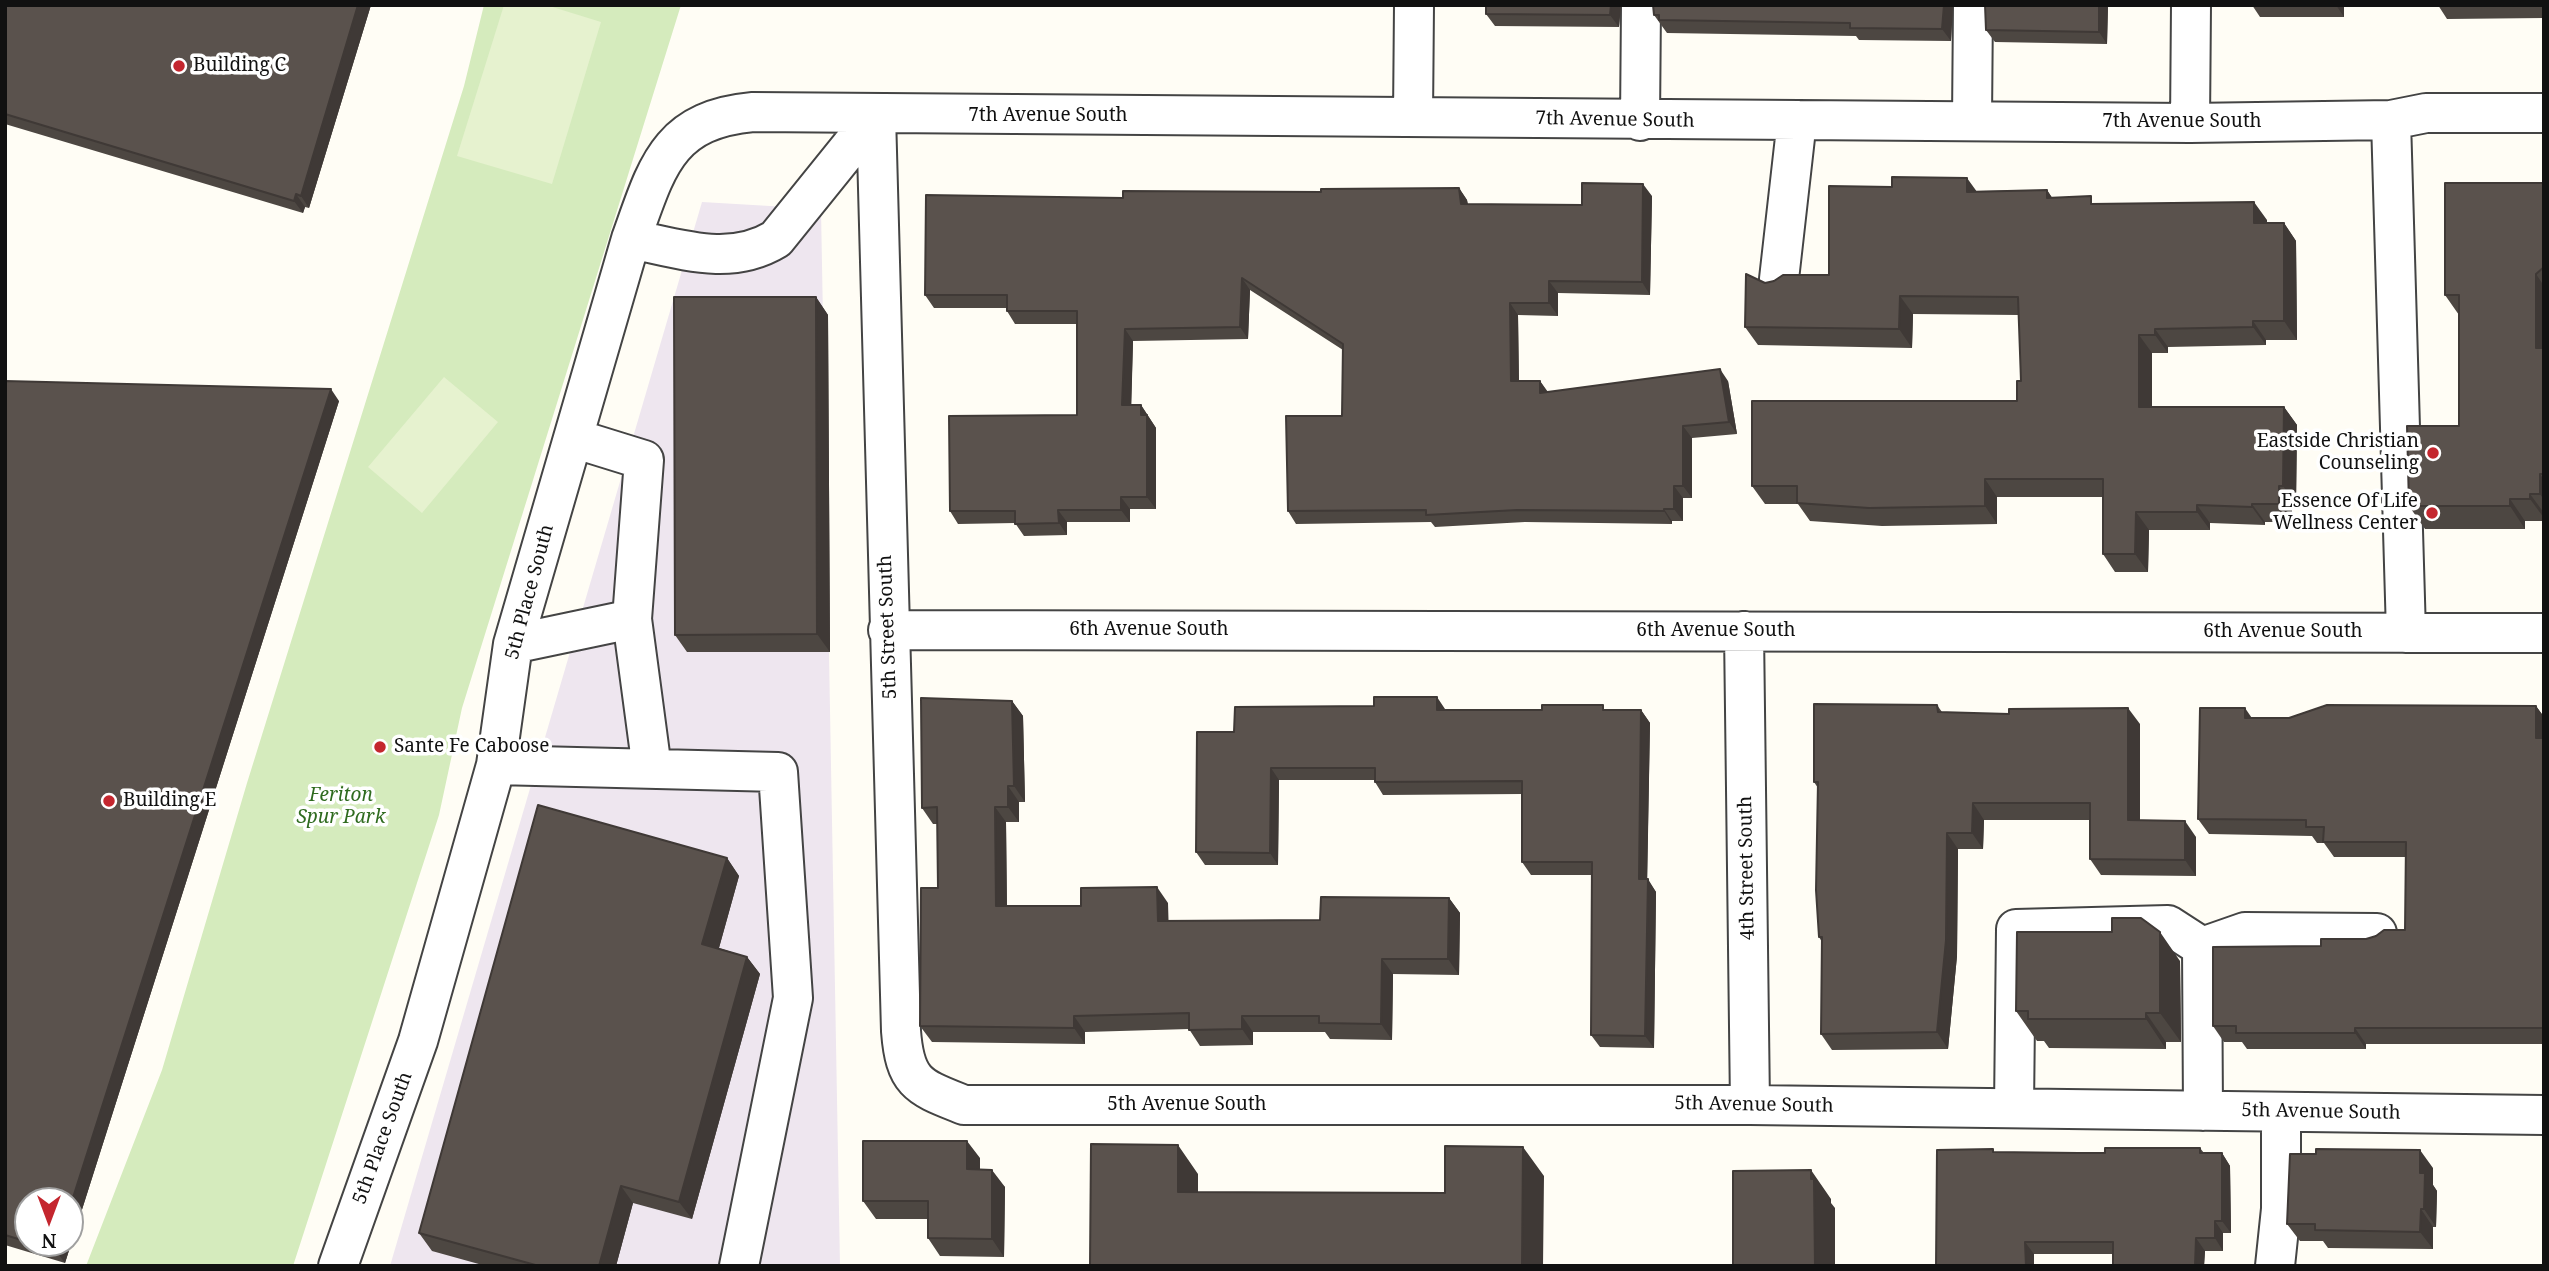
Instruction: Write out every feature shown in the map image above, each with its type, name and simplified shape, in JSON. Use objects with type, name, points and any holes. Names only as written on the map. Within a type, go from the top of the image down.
[{"type":"street","points":[[1413,117],[1414,5]]},
{"type":"street","points":[[1640,121],[1642,5]]},
{"type":"street","points":[[1972,120],[1973,5]]},
{"type":"street","points":[[2190,123],[2191,5]]},
{"type":"street","name":"7th Avenue South","points":[[689,130],[720,116],[753,112],[1640,121],[1972,120],[2190,123],[2391,120],[2426,113],[2544,113]]},
{"type":"street","points":[[631,239],[715,255],[756,251],[776,239],[876,115]]},
{"type":"street","name":"5th Street South","points":[[876,115],[888,630],[903,1060],[922,1088],[964,1105]]},
{"type":"street","points":[[1779,279],[1797,120]]},
{"type":"street","points":[[2391,120],[2406,633]]},
{"type":"street","name":"5th Place South","points":[[338,1266],[418,1041],[496,765],[513,644],[631,239],[665,154],[689,130]]},
{"type":"street","points":[[573,438],[644,460],[632,619],[652,769]]},
{"type":"street","points":[[513,644],[632,619]]},
{"type":"street","name":"6th Avenue South","points":[[888,630],[2544,633]]},
{"type":"street","name":"4th Street South","points":[[1744,631],[1750,1105]]},
{"type":"street","points":[[496,765],[778,772],[793,998],[739,1266]]},
{"type":"street","points":[[2014,1108],[2015,929],[2168,925],[2202,947]]},
{"type":"street","points":[[2202,947],[2245,932],[2376,933]]},
{"type":"street","points":[[2202,947],[2203,1111]]},
{"type":"street","name":"5th Avenue South","points":[[964,1105],[1750,1105],[2544,1115]]},
{"type":"street","points":[[2275,1266],[2281,1209],[2281,1112]]},
{"type":"shaded area","points":[[702,202],[821,209],[840,1266],[390,1266]]},
{"type":"green space","name":"Feriton Spur Park","points":[[484,5],[681,5],[462,708],[439,815],[293,1266],[86,1266],[162,1070],[247,783],[464,86]]},
{"type":"green space","points":[[504,5],[546,5],[601,22],[552,184],[457,156]]},
{"type":"green space","points":[[444,377],[498,422],[422,513],[368,467]]},
{"type":"building","name":"Building C","points":[[5,5],[358,5],[301,196],[296,194],[294,201],[5,114]]},
{"type":"building","points":[[1486,5],[1611,5],[1610,15],[1486,14]]},
{"type":"building","points":[[1653,5],[1944,5],[1942,29],[1850,28],[1850,23],[1659,20],[1659,15],[1654,15]]},
{"type":"building","points":[[1985,5],[2099,5],[2099,32],[1986,30]]},
{"type":"building","points":[[1892,177],[1967,178],[1967,192],[2047,190],[2047,198],[2091,196],[2091,204],[2254,202],[2254,223],[2284,223],[2284,321],[2253,321],[2253,327],[2155,329],[2155,335],[2139,335],[2139,407],[2284,407],[2283,486],[2279,486],[2279,504],[2252,504],[2252,507],[2197,505],[2197,512],[2136,512],[2135,554],[2103,554],[2103,479],[1985,479],[1985,506],[1869,508],[1797,503],[1797,486],[1752,486],[1752,401],[2017,401],[2017,381],[2021,381],[2018,297],[1900,296],[1899,329],[1745,327],[1746,274],[1765,283],[1783,275],[1829,275],[1829,186],[1892,187]]},
{"type":"building","points":[[1582,183],[1643,184],[1642,282],[1549,281],[1549,303],[1510,303],[1511,381],[1540,381],[1540,393],[1720,369],[1729,422],[1683,426],[1683,486],[1674,486],[1674,509],[1517,510],[1426,515],[1426,510],[1288,511],[1286,416],[1342,416],[1343,344],[1242,278],[1240,327],[1125,329],[1122,405],[1141,405],[1141,415],[1147,415],[1147,497],[1121,497],[1121,510],[1058,510],[1059,523],[1015,524],[1015,511],[950,511],[949,416],[1077,415],[1077,311],[1007,311],[1007,295],[925,295],[926,195],[1123,198],[1123,191],[1321,192],[1321,189],[1459,188],[1461,204],[1582,205]]},
{"type":"building","points":[[2445,183],[2544,183],[2544,267],[2536,274],[2536,348],[2544,348],[2544,474],[2540,474],[2540,494],[2530,494],[2530,499],[2510,499],[2510,506],[2409,506],[2407,426],[2459,426],[2459,295],[2445,295]]},
{"type":"building","points":[[674,297],[816,297],[817,634],[675,635]]},
{"type":"building","name":"Building E","points":[[5,381],[331,389],[76,1187],[14,1187],[14,1238],[5,1235]]},
{"type":"building","points":[[1374,697],[1437,697],[1437,710],[1542,710],[1542,705],[1603,705],[1603,710],[1641,710],[1639,879],[1648,879],[1645,1036],[1591,1035],[1592,862],[1522,862],[1522,781],[1375,782],[1375,768],[1271,768],[1270,853],[1196,852],[1197,732],[1234,732],[1235,707],[1374,706]]},
{"type":"building","points":[[921,698],[1012,701],[1014,786],[1008,786],[1008,807],[995,807],[996,906],[1081,906],[1081,888],[1157,887],[1158,921],[1320,920],[1321,897],[1449,898],[1448,959],[1382,959],[1381,1024],[1319,1023],[1319,1016],[1242,1016],[1242,1029],[1189,1030],[1189,1013],[1074,1016],[1074,1028],[920,1026],[921,888],[938,888],[937,807],[922,808]]},
{"type":"building","points":[[1814,704],[1937,705],[1938,712],[2009,714],[2009,709],[2128,708],[2128,820],[2185,821],[2185,860],[2090,859],[2090,803],[1973,803],[1972,833],[1947,833],[1946,940],[1937,1032],[1821,1034],[1822,937],[1819,937],[1816,890],[1818,782],[1814,782]]},
{"type":"building","points":[[2327,705],[2536,706],[2536,738],[2544,738],[2544,1028],[2355,1028],[2355,1033],[2236,1033],[2236,1026],[2213,1026],[2213,947],[2321,946],[2321,939],[2366,939],[2384,930],[2405,930],[2406,842],[2323,842],[2324,827],[2306,827],[2306,820],[2198,819],[2200,708],[2245,708],[2245,718],[2289,718]]},
{"type":"building","points":[[538,805],[727,858],[702,944],[747,957],[679,1202],[621,1186],[599,1266],[539,1266],[419,1233]]},
{"type":"building","points":[[2112,918],[2141,918],[2160,932],[2160,1013],[2146,1013],[2146,1019],[2028,1019],[2028,1011],[2016,1011],[2017,932],[2112,932]]},
{"type":"building","points":[[863,1141],[967,1141],[967,1169],[992,1170],[992,1239],[928,1238],[928,1201],[863,1201]]},
{"type":"building","points":[[1091,1144],[1178,1145],[1178,1192],[1445,1193],[1445,1146],[1523,1147],[1522,1266],[1090,1266]]},
{"type":"building","points":[[2105,1148],[2200,1148],[2200,1153],[2222,1153],[2222,1221],[2215,1221],[2215,1238],[2196,1238],[2195,1266],[2113,1266],[2113,1242],[2025,1242],[2026,1266],[1936,1266],[1937,1150],[2105,1153]]},
{"type":"building","points":[[2316,1149],[2420,1150],[2420,1173],[2425,1173],[2420,1232],[2315,1230],[2315,1224],[2287,1224],[2290,1154],[2316,1154]]},
{"type":"building","points":[[1811,1170],[1811,1179],[1814,1179],[1815,1266],[1733,1266],[1733,1171]]},
{"type":"place","name":"Building C","points":[[179,66]]},
{"type":"place","name":"Eastside Christian Counseling","points":[[2433,453]]},
{"type":"place","name":"Essence Of Life Wellness Center","points":[[2432,513]]},
{"type":"place","name":"Sante Fe Caboose","points":[[380,747]]},
{"type":"place","name":"Building E","points":[[109,801]]}]
